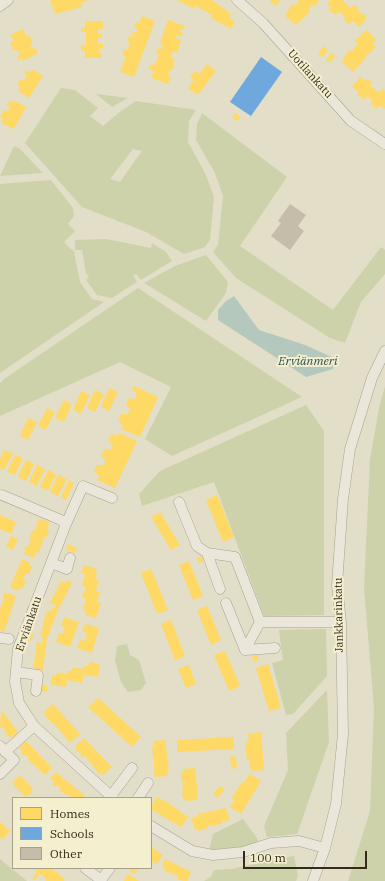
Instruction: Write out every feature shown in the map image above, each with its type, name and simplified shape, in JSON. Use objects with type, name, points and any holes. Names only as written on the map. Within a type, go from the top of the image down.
[{"type":"street","points":[[0,6],[8,0]]},
{"type":"street","name":"Uotilankatu","points":[[237,0],[263,22],[351,121],[385,144]]},
{"type":"street","name":"Jankkarinkatu","points":[[313,881],[325,848],[336,804],[343,734],[341,622],[337,584],[343,499],[350,449],[372,378],[385,351]]},
{"type":"street","name":"Erviänkatu","points":[[112,498],[83,486],[66,524],[18,649],[15,681],[19,704],[34,726],[112,797]]},
{"type":"street","points":[[2,496],[61,520],[66,524]]},
{"type":"street","points":[[179,502],[197,546],[207,553],[235,557],[260,622],[245,650]]},
{"type":"street","points":[[207,553],[220,589]]},
{"type":"street","points":[[51,563],[66,569],[70,558]]},
{"type":"street","points":[[226,603],[245,650]]},
{"type":"street","points":[[260,622],[341,622]]},
{"type":"street","points":[[245,650],[275,648]]},
{"type":"street","points":[[16,672],[38,675],[36,691]]},
{"type":"street","points":[[0,774],[14,760],[2,749],[34,726]]},
{"type":"street","points":[[112,797],[132,768]]},
{"type":"street","points":[[139,797],[148,784]]},
{"type":"street","points":[[152,827],[192,851],[213,855],[243,852],[271,844],[299,841],[325,848]]},
{"type":"street","points":[[86,869],[101,880],[109,869]]},
{"type":"green space","points":[[61,88],[75,90],[98,108],[90,116],[103,126],[136,101],[196,110],[189,121],[188,142],[205,173],[214,197],[210,240],[205,247],[184,254],[146,232],[82,207],[25,143]],"holes":[[[133,149],[142,151],[120,182],[110,179]]]},
{"type":"green space","points":[[96,94],[128,98],[112,107]]},
{"type":"green space","points":[[202,113],[287,177],[240,246],[333,310],[381,247],[385,250],[385,274],[361,302],[345,343],[330,338],[236,278],[213,252],[218,245],[223,196],[215,173],[196,140],[197,124]]},
{"type":"green space","points":[[14,146],[19,148],[43,173],[0,176]]},
{"type":"green space","points":[[51,180],[73,208],[74,216],[68,224],[75,231],[64,242],[74,252],[80,282],[92,299],[104,302],[0,373],[0,184]]},
{"type":"green space","points":[[106,239],[151,248],[152,243],[166,252],[172,261],[141,280],[136,274],[133,275],[137,282],[112,298],[97,295],[86,280],[89,277],[86,273],[82,250],[75,250],[75,240]]},
{"type":"green space","points":[[206,255],[228,282],[226,293],[206,321],[144,283],[175,266]]},
{"type":"green space","points":[[138,288],[302,397],[172,456],[145,439],[171,387],[120,362],[0,416],[0,383],[4,379]]},
{"type":"green space","points":[[385,386],[385,881],[348,881],[370,811],[374,708],[364,588],[370,459],[379,408]]},
{"type":"green space","points":[[306,405],[324,431],[324,615],[264,616],[214,482],[142,506],[139,494],[160,471]]},
{"type":"green space","points":[[326,629],[327,676],[293,714],[286,715],[272,663],[283,660],[279,630]]},
{"type":"green space","points":[[127,644],[130,655],[139,660],[146,683],[141,690],[128,692],[121,682],[115,660],[117,646]]},
{"type":"green space","points":[[327,690],[329,742],[297,834],[267,837],[264,826],[288,770],[286,733]]},
{"type":"green space","points":[[243,819],[259,843],[242,848],[209,850],[213,834]]},
{"type":"green space","points":[[294,856],[298,876],[296,881],[204,881],[211,877],[214,870],[231,869]]},
{"type":"green space","points":[[0,859],[27,881],[0,881]]},
{"type":"water","name":"Erviänmeri","points":[[234,296],[259,330],[305,345],[334,358],[333,369],[306,377],[218,320],[218,310],[226,301]]},
{"type":"building: Homes","points":[[50,0],[89,0],[80,3],[82,7],[55,14]]},
{"type":"building: Homes","points":[[177,0],[212,0],[231,14],[229,18],[235,21],[231,29],[211,18],[212,15],[196,6],[194,9]]},
{"type":"building: Homes","points":[[271,0],[280,0],[276,6],[270,2]]},
{"type":"building: Homes","points":[[299,0],[319,0],[314,7],[312,5],[308,10],[310,12],[296,25],[285,16],[292,4],[294,6]]},
{"type":"building: Homes","points":[[330,0],[342,0],[351,8],[354,5],[359,8],[357,10],[367,17],[360,27],[352,21],[349,24],[343,19],[345,16],[338,12],[336,15],[328,10],[331,7],[327,4]]},
{"type":"building: Homes","points":[[142,16],[155,21],[134,77],[120,72],[126,56],[122,55],[124,49],[128,50],[130,43],[127,42],[129,36],[135,37],[131,34],[132,31],[136,33],[138,28],[134,27],[136,22],[139,23]]},
{"type":"building: Homes","points":[[168,20],[185,26],[183,30],[180,29],[179,31],[183,33],[181,37],[176,35],[175,38],[181,40],[177,53],[173,51],[171,58],[175,59],[174,66],[173,70],[170,69],[168,75],[171,76],[168,84],[151,78],[154,71],[149,69],[151,64],[155,65],[159,54],[156,53],[157,48],[161,49],[163,44],[160,43]]},
{"type":"building: Homes","points":[[85,21],[103,21],[103,29],[98,29],[98,34],[102,33],[102,38],[98,38],[98,44],[103,44],[103,49],[99,48],[99,53],[102,53],[102,58],[85,58],[85,51],[81,51],[81,45],[86,45],[86,32],[81,32],[81,27],[85,27]]},
{"type":"building: Homes","points":[[23,29],[26,36],[29,35],[33,43],[30,45],[32,49],[35,47],[38,53],[23,61],[22,58],[18,60],[17,57],[20,55],[17,49],[14,51],[10,43],[14,41],[10,35]]},
{"type":"building: Homes","points":[[366,30],[376,39],[372,44],[376,47],[370,53],[369,52],[365,57],[366,58],[353,72],[342,62],[348,50],[351,52],[358,44],[354,41]]},
{"type":"building: Homes","points":[[323,46],[328,50],[323,57],[318,54]]},
{"type":"building: Homes","points":[[331,53],[335,56],[330,63],[326,60]]},
{"type":"building: Homes","points":[[207,64],[216,71],[198,95],[188,88],[194,80],[190,77],[195,71],[199,74]]},
{"type":"building: Homes","points":[[32,69],[43,76],[29,98],[18,91],[20,87],[17,85],[20,79],[24,81],[27,75],[24,73],[26,70],[29,73]]},
{"type":"building: Homes","points":[[360,77],[366,81],[368,79],[372,82],[370,85],[379,93],[382,89],[385,91],[385,109],[380,105],[377,109],[371,104],[373,101],[367,96],[364,100],[357,94],[359,92],[352,87]]},
{"type":"building: Homes","points":[[13,100],[26,107],[14,129],[1,123],[3,119],[0,117],[4,110],[7,112],[10,107],[7,105],[9,101],[12,103]]},
{"type":"building: Homes","points":[[235,113],[241,117],[238,121],[232,118]]},
{"type":"building: Homes","points":[[134,386],[158,397],[140,437],[121,429],[123,425],[118,420],[121,414],[128,414],[130,410],[126,405],[129,398],[135,399],[137,394],[132,390]]},
{"type":"building: Homes","points":[[109,388],[118,392],[109,411],[101,407]]},
{"type":"building: Homes","points":[[95,390],[104,394],[95,412],[87,408]]},
{"type":"building: Homes","points":[[81,391],[90,395],[81,414],[73,410]]},
{"type":"building: Homes","points":[[64,400],[72,404],[64,422],[55,418]]},
{"type":"building: Homes","points":[[47,408],[55,412],[46,430],[38,426]]},
{"type":"building: Homes","points":[[28,418],[37,422],[28,440],[20,436]]},
{"type":"building: Homes","points":[[119,433],[137,441],[115,488],[97,480],[99,476],[94,471],[97,465],[103,465],[106,461],[101,456],[104,449],[111,450],[113,445],[108,440],[111,434],[117,436]]},
{"type":"building: Homes","points":[[4,450],[13,453],[4,470],[0,468],[0,459]]},
{"type":"building: Homes","points":[[15,455],[23,458],[15,475],[7,472]]},
{"type":"building: Homes","points":[[26,460],[34,464],[26,481],[18,477]]},
{"type":"building: Homes","points":[[37,465],[45,469],[37,486],[29,482]]},
{"type":"building: Homes","points":[[48,470],[56,474],[48,491],[40,487]]},
{"type":"building: Homes","points":[[58,475],[67,479],[58,496],[50,492]]},
{"type":"building: Homes","points":[[69,480],[74,483],[66,500],[61,497]]},
{"type":"building: Homes","points":[[217,495],[234,537],[223,542],[206,500]]},
{"type":"building: Homes","points":[[160,512],[180,545],[171,550],[151,517]]},
{"type":"building: Homes","points":[[0,515],[16,522],[11,534],[0,529]]},
{"type":"building: Homes","points":[[41,519],[50,523],[47,530],[49,531],[46,538],[44,537],[39,552],[37,551],[34,558],[24,554],[26,551],[24,550],[26,546],[28,547],[31,540],[29,539],[33,530],[35,531],[38,520]]},
{"type":"building: Homes","points":[[11,536],[18,539],[13,550],[6,547]]},
{"type":"building: Homes","points":[[68,544],[77,548],[75,553],[66,550]]},
{"type":"building: Homes","points":[[204,556],[206,561],[199,563],[197,558]]},
{"type":"building: Homes","points":[[22,559],[30,563],[29,565],[32,567],[29,574],[26,573],[23,579],[26,581],[22,589],[20,588],[18,591],[10,587]]},
{"type":"building: Homes","points":[[189,561],[203,596],[193,600],[179,565]]},
{"type":"building: Homes","points":[[84,565],[97,569],[95,579],[99,580],[96,591],[100,592],[97,602],[101,603],[96,618],[85,615],[86,611],[83,610],[86,599],[82,597],[86,587],[82,585],[85,575],[81,573]]},
{"type":"building: Homes","points":[[151,569],[168,610],[157,614],[141,573]]},
{"type":"building: Homes","points":[[67,580],[72,583],[58,610],[47,639],[43,670],[41,673],[35,672],[36,668],[33,668],[37,642],[42,643],[43,637],[40,636],[47,610],[51,612],[53,607],[55,608],[56,606],[50,603],[61,581],[65,583]]},
{"type":"building: Homes","points":[[7,593],[16,596],[4,632],[0,630],[0,608],[4,599],[4,594]]},
{"type":"building: Homes","points":[[207,606],[221,640],[211,645],[197,610]]},
{"type":"building: Homes","points":[[64,617],[79,622],[70,647],[56,642],[59,633],[63,634],[65,627],[61,626]]},
{"type":"building: Homes","points":[[171,620],[185,656],[175,660],[161,624]]},
{"type":"building: Homes","points":[[85,624],[99,628],[92,653],[77,648],[80,640],[85,641],[87,633],[82,632]]},
{"type":"building: Homes","points":[[29,632],[34,634],[31,641],[26,640]]},
{"type":"building: Homes","points":[[225,651],[240,686],[229,691],[214,655]]},
{"type":"building: Homes","points":[[252,653],[258,653],[258,661],[253,661]]},
{"type":"building: Homes","points":[[90,662],[100,664],[98,677],[84,675],[82,683],[67,680],[66,687],[51,685],[52,675],[56,676],[57,672],[68,674],[68,671],[72,671],[72,667],[83,669],[84,666],[89,666]]},
{"type":"building: Homes","points":[[268,664],[281,708],[269,711],[256,668]]},
{"type":"building: Homes","points":[[189,665],[196,684],[186,688],[178,669]]},
{"type":"building: Homes","points":[[40,685],[47,686],[47,692],[40,691]]},
{"type":"building: Homes","points":[[98,698],[141,737],[132,747],[88,707]]},
{"type":"building: Homes","points":[[53,704],[80,734],[71,742],[68,741],[53,722],[52,724],[50,722],[50,719],[49,720],[44,715],[46,714],[44,712]]},
{"type":"building: Homes","points":[[1,710],[18,732],[11,738],[4,732],[6,731],[3,727],[0,727]]},
{"type":"building: Homes","points":[[261,732],[264,770],[251,771],[249,760],[247,760],[245,744],[249,740],[248,734]]},
{"type":"building: Homes","points":[[233,737],[234,749],[177,752],[177,740]]},
{"type":"building: Homes","points":[[84,738],[112,767],[103,775],[101,773],[100,775],[85,756],[83,758],[81,756],[82,753],[80,754],[75,749],[77,748],[75,746]]},
{"type":"building: Homes","points":[[165,740],[169,769],[167,769],[168,776],[156,777],[154,774],[153,741]]},
{"type":"building: Homes","points":[[26,741],[52,768],[45,775],[27,759],[29,758],[26,755],[24,756],[21,753],[22,751],[19,748]]},
{"type":"building: Homes","points":[[236,756],[237,768],[232,769],[230,757]]},
{"type":"building: Homes","points":[[195,768],[198,793],[197,800],[185,801],[184,798],[182,798],[183,782],[181,782],[181,771],[183,771],[183,769]]},
{"type":"building: Homes","points":[[56,772],[85,796],[71,797],[68,794],[67,796],[59,790],[61,788],[52,784],[54,782],[50,779]]},
{"type":"building: Homes","points":[[250,774],[261,781],[241,814],[230,807],[234,801],[232,797],[242,782],[243,783]]},
{"type":"building: Homes","points":[[20,775],[33,789],[31,791],[32,793],[25,797],[12,783]]},
{"type":"building: Homes","points":[[220,786],[225,789],[218,798],[213,794]]},
{"type":"building: Homes","points":[[157,797],[163,801],[164,800],[188,817],[181,827],[152,810],[152,804]]},
{"type":"building: Homes","points":[[226,808],[230,820],[222,822],[222,824],[207,826],[208,828],[198,831],[198,829],[195,830],[191,818],[198,816],[198,814]]},
{"type":"building: Homes","points":[[0,822],[10,831],[3,840],[0,838]]},
{"type":"building: Homes","points":[[152,848],[163,855],[157,864],[152,862]]},
{"type":"building: Homes","points":[[165,859],[191,872],[187,881],[177,879],[178,876],[164,871],[166,868],[162,867]]},
{"type":"building: Homes","points":[[34,869],[52,869],[65,879],[64,881],[45,881],[47,880],[40,874],[35,880],[32,878],[37,872]]},
{"type":"building: Homes","points":[[130,869],[138,869],[135,874],[129,871]]},
{"type":"building: Homes","points":[[128,874],[139,881],[123,881]]},
{"type":"building: Schools","points":[[261,57],[282,72],[251,116],[230,102]]},
{"type":"building: Other","points":[[290,204],[306,215],[298,226],[304,231],[290,250],[271,236],[281,223],[278,221]]}]
